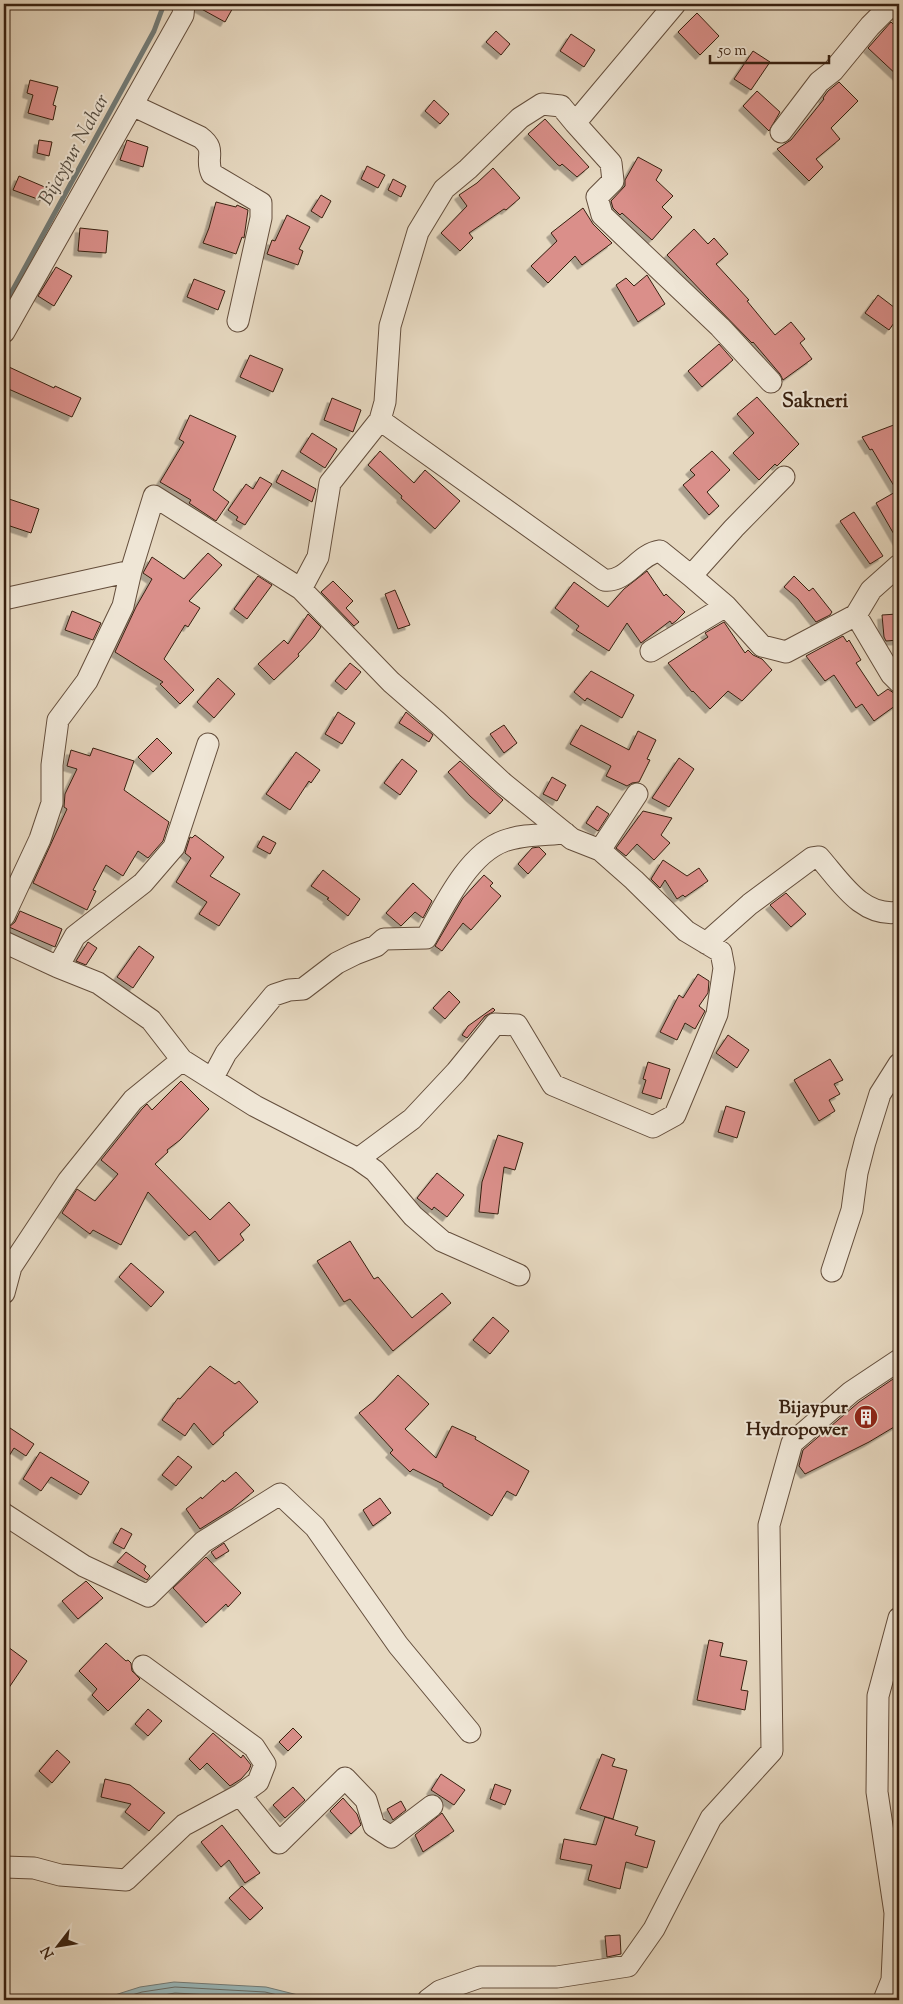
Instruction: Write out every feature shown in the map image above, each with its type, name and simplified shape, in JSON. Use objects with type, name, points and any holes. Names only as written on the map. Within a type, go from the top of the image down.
[{"type":"street","points":[[4,332],[183,15],[184,4]]},
{"type":"street","points":[[575,122],[675,4]]},
{"type":"street","points":[[781,132],[819,82],[832,71],[870,26],[892,4]]},
{"type":"street","points":[[301,589],[318,557],[330,483],[380,420],[386,402],[390,326],[418,232],[444,189],[468,169],[520,118],[542,104],[561,106],[611,164],[612,181],[597,197],[602,216],[720,327],[771,382]]},
{"type":"street","points":[[132,105],[200,137],[208,143],[210,150],[209,164],[212,174],[261,202],[261,218],[238,321]]},
{"type":"street","points":[[380,420],[604,580],[611,581],[619,578],[645,556],[652,552],[660,551],[726,606],[762,646],[786,652],[856,615],[871,590],[899,565]]},
{"type":"street","points":[[691,576],[734,528],[784,477]]},
{"type":"street","points":[[4,916],[40,839],[52,803],[52,765],[58,720],[87,681],[123,606],[131,571],[154,496],[301,589],[391,682],[504,784],[572,839],[600,850],[686,931],[721,952],[724,968],[717,1014],[675,1115],[653,1127],[553,1085],[517,1025],[495,1024],[456,1072],[412,1119],[358,1159]]},
{"type":"street","points":[[4,599],[131,571]]},
{"type":"street","points":[[651,650],[726,606]]},
{"type":"street","points":[[856,615],[891,674],[899,682]]},
{"type":"street","points":[[58,967],[75,936],[143,882],[174,847],[208,744]]},
{"type":"street","points":[[600,850],[637,794]]},
{"type":"street","points":[[212,1079],[226,1053],[274,995],[289,990],[303,989],[337,963],[376,946],[384,939],[426,938],[455,886],[487,851],[503,841],[565,833]]},
{"type":"street","points":[[706,943],[750,904],[812,858],[819,857],[859,903],[886,914],[899,912]]},
{"type":"street","points":[[4,942],[98,983],[151,1020],[182,1060],[255,1106],[358,1159],[375,1171],[413,1216],[442,1241],[519,1275]]},
{"type":"street","points":[[4,1293],[11,1267],[68,1181],[133,1100],[182,1060]]},
{"type":"street","points":[[832,1271],[852,1210],[857,1173],[864,1142],[880,1094],[899,1064]]},
{"type":"street","points":[[428,2000],[440,1991],[480,1977],[557,1977],[628,1966],[654,1929],[711,1818],[772,1751],[769,1525],[792,1443],[851,1392],[899,1360]]},
{"type":"street","points":[[4,1514],[84,1566],[148,1596],[203,1542],[280,1494],[315,1527],[398,1645],[470,1732]]},
{"type":"street","points":[[884,2000],[892,1980],[894,1912],[877,1792],[878,1696],[899,1618]]},
{"type":"street","points":[[4,1867],[34,1868],[60,1875],[126,1880],[184,1824],[240,1795],[258,1782],[265,1764],[254,1747],[143,1666]]},
{"type":"street","points":[[240,1795],[279,1843],[345,1778],[366,1800],[374,1826],[392,1837],[432,1806]]},
{"type":"water","points":[[174,1982],[266,1987],[318,2000],[99,2000],[140,1987]]},
{"type":"building","points":[[196,4],[235,4],[225,22],[196,6]]},
{"type":"building","points":[[697,13],[719,36],[700,55],[678,32]]},
{"type":"building","points":[[891,22],[899,30],[899,77],[868,48]]},
{"type":"building","points":[[496,31],[510,44],[501,55],[486,42]]},
{"type":"building","points":[[571,34],[595,50],[584,67],[560,51]]},
{"type":"building","points":[[753,51],[770,62],[751,90],[734,79]]},
{"type":"building","points":[[30,80],[58,87],[53,105],[56,106],[53,120],[28,113],[33,95],[27,93]]},
{"type":"building","points":[[839,82],[858,101],[831,128],[840,139],[816,159],[823,167],[809,181],[777,149],[791,140],[824,99],[828,91]]},
{"type":"building","points":[[757,91],[780,112],[769,131],[743,106]]},
{"type":"building","points":[[434,100],[449,114],[440,124],[425,111]]},
{"type":"building","points":[[545,119],[589,167],[577,177],[562,164],[558,165],[528,134]]},
{"type":"building","points":[[39,140],[52,142],[49,156],[37,153]]},
{"type":"building","points":[[127,140],[148,147],[143,167],[120,160]]},
{"type":"building","points":[[638,157],[662,170],[656,180],[673,196],[662,207],[672,217],[652,240],[622,213],[620,215],[613,208],[611,201],[625,186],[625,180]]},
{"type":"building","points":[[367,166],[385,175],[378,188],[361,179]]},
{"type":"building","points":[[493,168],[520,198],[506,210],[504,209],[469,233],[473,238],[460,251],[441,233],[467,206],[459,195],[477,183]]},
{"type":"building","points":[[19,176],[47,188],[43,201],[13,190]]},
{"type":"building","points":[[393,179],[406,186],[401,197],[388,190]]},
{"type":"building","points":[[321,195],[331,201],[322,218],[311,211]]},
{"type":"building","points":[[216,202],[236,207],[237,205],[248,210],[244,238],[242,237],[236,254],[203,243]]},
{"type":"building","points":[[583,208],[593,224],[612,243],[582,265],[575,256],[548,283],[531,266],[557,241],[551,233]]},
{"type":"building","points":[[287,215],[310,227],[299,249],[303,251],[298,265],[267,254],[272,240],[275,241]]},
{"type":"building","points":[[80,228],[108,231],[106,253],[78,251]]},
{"type":"building","points":[[694,229],[708,244],[714,238],[728,254],[716,264],[749,300],[747,301],[775,335],[791,322],[805,339],[800,343],[812,359],[783,380],[753,342],[667,255]]},
{"type":"building","points":[[56,267],[72,276],[54,306],[38,296]]},
{"type":"building","points":[[647,275],[665,304],[638,322],[616,285],[626,278],[634,286]]},
{"type":"building","points":[[194,279],[225,291],[218,310],[187,297]]},
{"type":"building","points":[[878,295],[899,311],[899,316],[889,330],[865,313]]},
{"type":"building","points":[[719,344],[733,360],[702,387],[688,371]]},
{"type":"building","points":[[250,355],[283,369],[273,392],[240,377]]},
{"type":"building","points":[[9,367],[81,398],[72,417],[4,387],[4,378]]},
{"type":"building","points":[[757,397],[799,444],[777,466],[775,464],[759,480],[733,453],[754,433],[737,414]]},
{"type":"building","points":[[332,398],[361,410],[353,432],[324,420]]},
{"type":"building","points":[[190,415],[236,436],[213,490],[229,502],[216,521],[189,503],[191,500],[160,482],[184,442],[179,439]]},
{"type":"building","points":[[899,423],[899,543],[876,503],[897,491],[872,449],[870,450],[862,437]]},
{"type":"building","points":[[312,433],[337,449],[325,468],[300,452]]},
{"type":"building","points":[[380,451],[414,483],[425,470],[460,501],[435,529],[368,465]]},
{"type":"building","points":[[712,451],[730,470],[707,492],[719,506],[709,515],[683,485],[695,475],[690,470]]},
{"type":"building","points":[[282,470],[316,489],[312,502],[276,482]]},
{"type":"building","points":[[260,477],[272,484],[245,525],[236,520],[238,517],[228,510],[246,484],[253,489]]},
{"type":"building","points":[[9,499],[39,509],[31,533],[4,524],[4,513]]},
{"type":"building","points":[[854,512],[883,556],[870,564],[840,521]]},
{"type":"building","points":[[208,553],[222,565],[189,601],[200,608],[188,627],[185,625],[164,659],[194,690],[180,704],[160,684],[163,682],[115,652],[136,607],[152,579],[143,573],[152,557],[184,579]]},
{"type":"building","points":[[647,571],[664,596],[666,594],[685,612],[672,624],[670,621],[641,643],[627,623],[609,651],[576,630],[579,626],[555,608],[574,582],[608,607],[624,589]]},
{"type":"building","points":[[258,576],[272,585],[247,619],[234,609]]},
{"type":"building","points":[[794,576],[809,591],[813,588],[832,612],[830,615],[816,622],[798,599],[784,587]]},
{"type":"building","points":[[333,581],[353,601],[346,608],[359,622],[354,626],[321,592]]},
{"type":"building","points":[[395,590],[410,625],[398,629],[385,594]]},
{"type":"building","points":[[72,611],[101,623],[93,640],[65,630]]},
{"type":"building","points":[[308,614],[321,627],[298,654],[299,656],[274,680],[258,664],[284,640],[288,644]]},
{"type":"building","points":[[897,614],[899,640],[886,641],[882,615]]},
{"type":"building","points":[[724,622],[745,653],[748,650],[753,655],[762,659],[772,670],[742,701],[728,691],[710,709],[692,692],[668,663],[708,637],[705,633]]},
{"type":"building","points":[[843,636],[847,642],[849,640],[861,660],[856,663],[878,696],[888,689],[895,694],[899,694],[899,703],[874,721],[862,704],[856,708],[834,675],[825,681],[806,656]]},
{"type":"building","points":[[350,663],[361,672],[346,690],[335,681]]},
{"type":"building","points":[[591,671],[634,695],[622,718],[587,698],[585,701],[574,692]]},
{"type":"building","points":[[218,678],[235,694],[214,718],[197,702]]},
{"type":"building","points":[[338,712],[355,723],[342,744],[325,734]]},
{"type":"building","points":[[406,712],[433,735],[429,742],[399,723]]},
{"type":"building","points":[[504,725],[517,743],[504,753],[490,734]]},
{"type":"building","points":[[581,725],[629,750],[638,731],[656,740],[647,759],[650,760],[639,782],[627,786],[606,776],[611,766],[570,744]]},
{"type":"building","points":[[157,738],[172,753],[153,772],[138,757]]},
{"type":"building","points":[[93,748],[134,761],[124,790],[169,822],[163,841],[148,858],[138,851],[123,876],[106,865],[93,890],[96,891],[87,910],[33,883],[67,809],[64,807],[65,794],[77,769],[67,766],[71,750],[90,756]]},
{"type":"building","points":[[296,752],[320,770],[311,783],[309,781],[290,810],[266,794]]},
{"type":"building","points":[[679,758],[694,769],[669,807],[652,798]]},
{"type":"building","points":[[402,759],[417,771],[400,795],[384,783]]},
{"type":"building","points":[[460,761],[503,800],[490,814],[448,772]]},
{"type":"building","points":[[552,777],[566,785],[557,801],[543,794]]},
{"type":"building","points":[[597,806],[609,814],[598,831],[586,823]]},
{"type":"building","points":[[643,811],[672,818],[661,835],[670,843],[654,860],[637,844],[626,856],[616,848]]},
{"type":"building","points":[[195,835],[224,857],[210,876],[240,894],[219,926],[199,914],[207,902],[176,882],[191,858],[185,853],[190,837],[192,838]]},
{"type":"building","points":[[263,836],[276,843],[270,854],[257,847]]},
{"type":"building","points":[[539,847],[546,854],[528,874],[518,864],[532,848]]},
{"type":"building","points":[[663,860],[687,876],[699,868],[708,881],[685,897],[683,895],[677,899],[665,880],[660,888],[651,879]]},
{"type":"building","points":[[323,870],[360,899],[348,916],[327,899],[329,898],[311,886]]},
{"type":"building","points":[[484,875],[493,883],[490,886],[501,896],[471,930],[463,923],[442,951],[435,946],[463,898]]},
{"type":"building","points":[[413,883],[432,901],[423,918],[415,912],[401,926],[386,913]]},
{"type":"building","points":[[786,893],[806,914],[791,927],[770,905]]},
{"type":"building","points":[[20,911],[62,929],[55,947],[9,927],[15,922]]},
{"type":"building","points":[[88,942],[97,948],[86,965],[76,961]]},
{"type":"building","points":[[139,946],[154,957],[133,988],[117,977]]},
{"type":"building","points":[[698,974],[709,981],[708,993],[699,1006],[705,1011],[695,1029],[685,1023],[677,1040],[660,1032],[679,995],[683,998]]},
{"type":"building","points":[[449,991],[460,1002],[445,1019],[433,1008]]},
{"type":"building","points":[[493,1008],[495,1010],[485,1016],[467,1038],[462,1035],[468,1026]]},
{"type":"building","points":[[728,1035],[749,1050],[737,1068],[716,1053]]},
{"type":"building","points":[[830,1059],[843,1080],[834,1084],[840,1094],[829,1100],[835,1111],[819,1121],[794,1080]]},
{"type":"building","points":[[648,1062],[670,1069],[661,1099],[642,1093],[646,1080],[643,1079]]},
{"type":"building","points":[[181,1081],[209,1109],[155,1164],[210,1220],[229,1202],[250,1225],[240,1234],[244,1240],[219,1261],[195,1231],[189,1236],[148,1192],[121,1245],[93,1230],[90,1234],[62,1213],[77,1189],[95,1201],[118,1174],[101,1160],[147,1104],[152,1110]]},
{"type":"building","points":[[726,1106],[745,1112],[737,1138],[718,1132]]},
{"type":"building","points":[[498,1135],[523,1143],[515,1170],[504,1167],[498,1214],[479,1212],[482,1182]]},
{"type":"building","points":[[437,1173],[464,1195],[447,1217],[434,1207],[432,1210],[417,1198]]},
{"type":"building","points":[[350,1241],[374,1279],[378,1277],[412,1318],[442,1293],[451,1303],[393,1351],[350,1299],[344,1302],[317,1261]]},
{"type":"building","points":[[131,1263],[164,1292],[151,1307],[119,1277]]},
{"type":"building","points":[[493,1317],[509,1331],[490,1354],[473,1340]]},
{"type":"building","points":[[210,1366],[235,1384],[239,1381],[258,1402],[223,1433],[224,1435],[213,1445],[194,1423],[185,1436],[162,1420],[178,1398],[180,1399]]},
{"type":"building","points":[[398,1375],[429,1404],[405,1429],[436,1458],[452,1426],[476,1437],[475,1439],[529,1471],[516,1496],[507,1491],[492,1516],[443,1486],[443,1484],[413,1469],[410,1472],[390,1453],[393,1450],[359,1413],[374,1401]]},
{"type":"building","name":"Bijaypur Hydropower","points":[[899,1375],[899,1424],[869,1442],[805,1474],[799,1466],[803,1450],[859,1402]]},
{"type":"building","points":[[4,1424],[34,1444],[26,1456],[14,1448],[4,1464]]},
{"type":"building","points":[[40,1452],[89,1482],[81,1495],[51,1477],[41,1491],[23,1479]]},
{"type":"building","points":[[178,1456],[192,1467],[176,1486],[162,1475]]},
{"type":"building","points":[[236,1472],[254,1491],[232,1509],[200,1529],[186,1509]]},
{"type":"building","points":[[380,1498],[391,1513],[373,1526],[363,1510]]},
{"type":"building","points":[[121,1528],[132,1534],[124,1549],[113,1543]]},
{"type":"building","points":[[224,1543],[229,1551],[216,1559],[211,1552]]},
{"type":"building","points":[[126,1552],[146,1566],[144,1570],[150,1576],[147,1580],[117,1562]]},
{"type":"building","points":[[206,1557],[241,1593],[228,1607],[226,1604],[206,1623],[173,1588]]},
{"type":"building","points":[[86,1581],[103,1598],[78,1619],[62,1601]]},
{"type":"building","points":[[709,1640],[723,1643],[720,1656],[747,1661],[741,1690],[748,1691],[745,1710],[697,1700]]},
{"type":"building","points":[[106,1643],[126,1661],[128,1660],[131,1663],[132,1671],[140,1679],[108,1711],[92,1695],[97,1689],[79,1671]]},
{"type":"building","points":[[4,1644],[27,1661],[4,1695]]},
{"type":"building","points":[[148,1709],[162,1721],[148,1736],[135,1724]]},
{"type":"building","points":[[293,1728],[302,1737],[288,1751],[279,1742]]},
{"type":"building","points":[[213,1733],[241,1758],[243,1755],[251,1765],[241,1779],[230,1786],[207,1763],[200,1770],[189,1759]]},
{"type":"building","points":[[57,1750],[70,1762],[52,1783],[39,1771]]},
{"type":"building","points":[[602,1754],[615,1759],[612,1766],[627,1770],[613,1819],[580,1809]]},
{"type":"building","points":[[441,1774],[465,1790],[454,1805],[431,1790]]},
{"type":"building","points":[[105,1779],[130,1785],[165,1813],[149,1831],[125,1812],[131,1804],[101,1797]]},
{"type":"building","points":[[495,1784],[511,1790],[505,1805],[490,1799]]},
{"type":"building","points":[[293,1787],[305,1800],[285,1818],[273,1805]]},
{"type":"building","points":[[343,1798],[357,1814],[361,1825],[351,1834],[330,1811]]},
{"type":"building","points":[[401,1801],[406,1810],[393,1820],[387,1809]]},
{"type":"building","points":[[442,1813],[454,1831],[423,1852],[415,1835]]},
{"type":"building","points":[[605,1817],[638,1827],[635,1835],[655,1841],[647,1868],[626,1862],[620,1889],[588,1880],[592,1865],[560,1859],[564,1839],[596,1845]]},
{"type":"building","points":[[222,1825],[260,1873],[245,1883],[229,1860],[221,1867],[201,1842]]},
{"type":"building","points":[[242,1886],[263,1908],[250,1920],[229,1898]]},
{"type":"building","points":[[620,1935],[621,1954],[607,1957],[605,1936]]},
{"type":"waterway","name":"Bijaypur Nahar","points":[[4,306],[154,31],[164,4]]},
{"type":"place","name":"Bijaypur Hydropower","points":[[866,1417]]},
{"type":"district","name":"Sakneri","points":[[815,400]]}]
